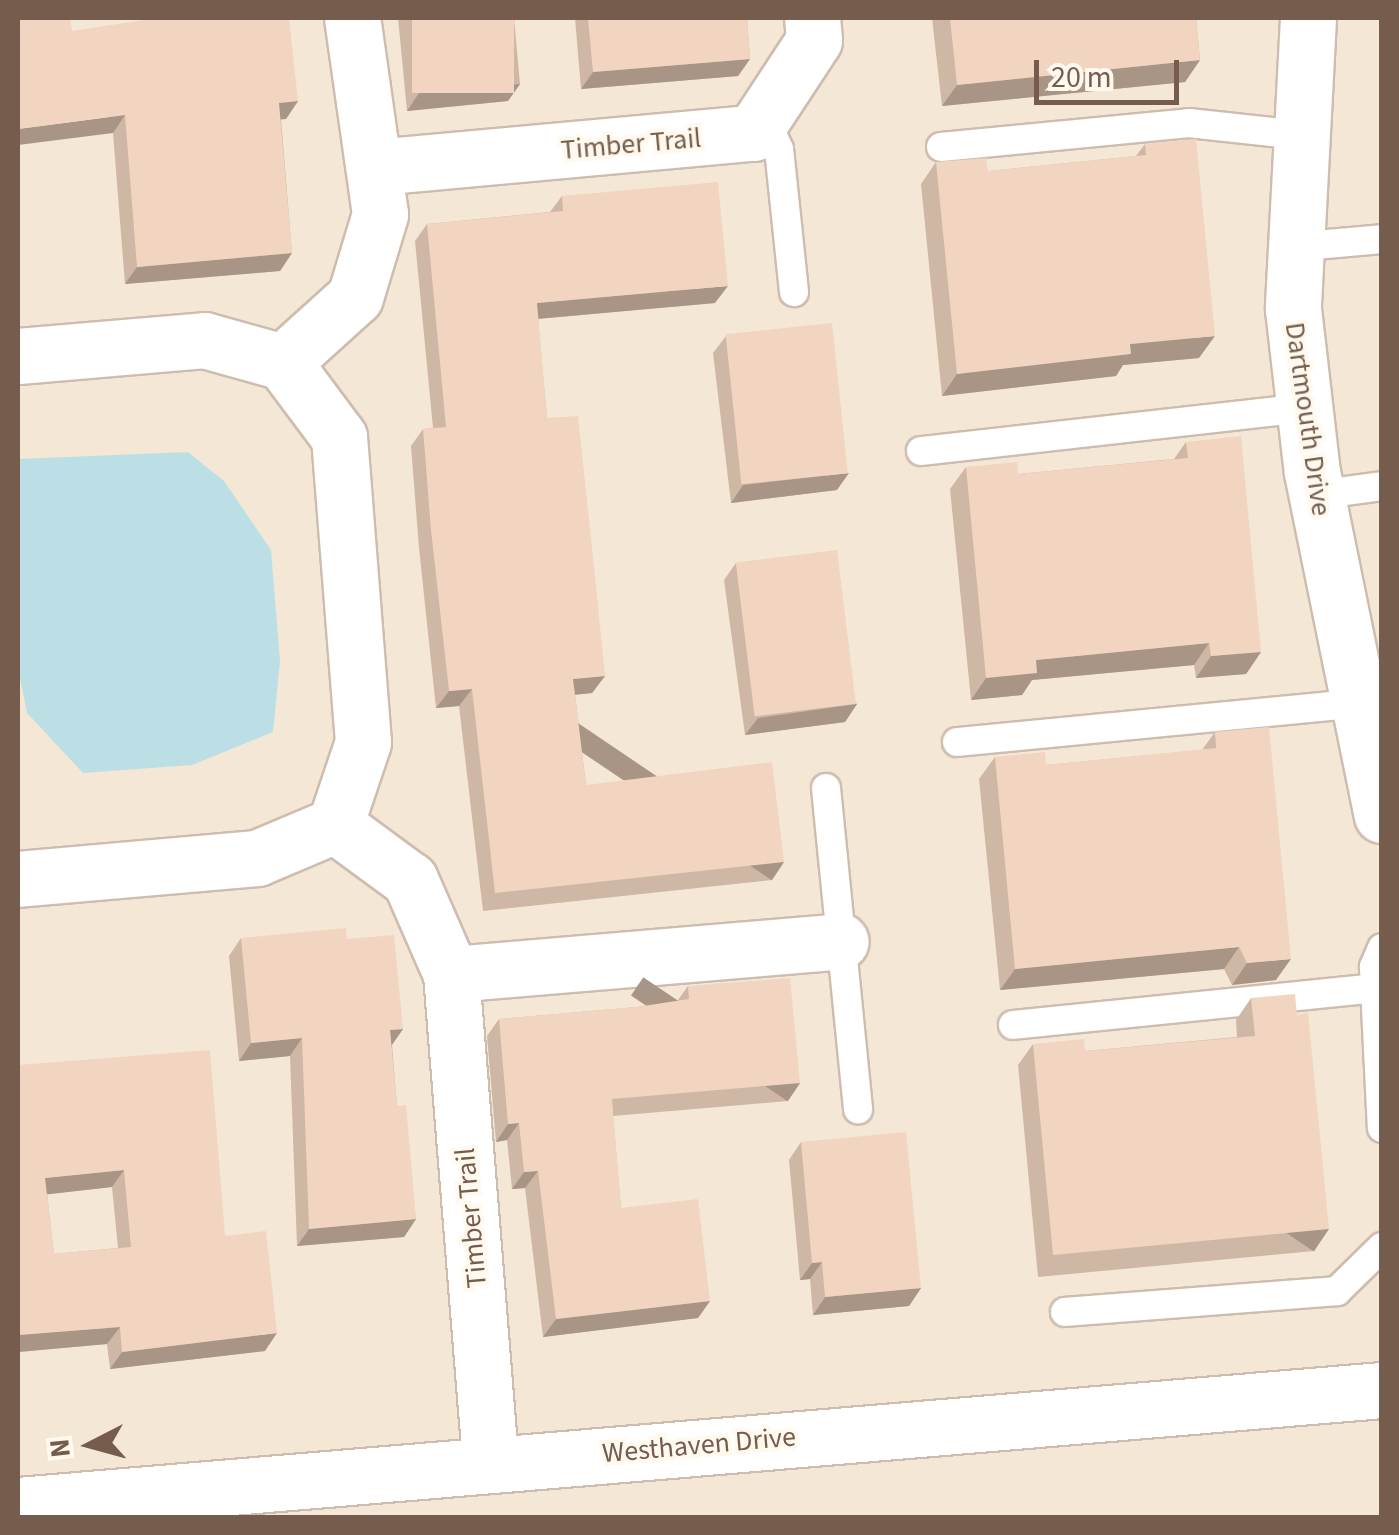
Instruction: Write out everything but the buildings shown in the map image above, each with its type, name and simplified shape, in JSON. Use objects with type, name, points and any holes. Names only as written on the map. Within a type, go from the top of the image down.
[{"type":"street","points":[[284,362],[355,298],[380,214],[352,18]]},
{"type":"street","points":[[764,117],[814,40],[812,18]]},
{"type":"street","name":"Dartmouth Drive","points":[[1308,18],[1293,247],[1304,408],[1354,704],[1382,815]]},
{"type":"street","name":"Timber Trail","points":[[376,166],[753,133],[764,117]]},
{"type":"street","points":[[18,356],[204,340],[284,362],[340,437],[362,742],[334,825],[257,858],[18,879]]},
{"type":"street","name":"Timber Trail","points":[[334,825],[410,880],[451,974],[490,1462]]},
{"type":"street","points":[[451,974],[841,941]]},
{"type":"street","name":"Westhaven Drive","points":[[18,1505],[490,1462],[1382,1390]]},
{"type":"lane","points":[[764,117],[779,148],[794,292]]},
{"type":"lane","points":[[942,147],[1189,123],[1299,136]]},
{"type":"lane","points":[[1293,247],[1382,239]]},
{"type":"lane","points":[[921,451],[1304,408]]},
{"type":"lane","points":[[1316,495],[1382,486]]},
{"type":"lane","points":[[958,742],[1354,704]]},
{"type":"lane","points":[[826,788],[858,1109]]},
{"type":"lane","points":[[1382,948],[1375,988],[1382,1128]]},
{"type":"lane","points":[[1013,1025],[1375,988]]},
{"type":"lane","points":[[1065,1312],[1337,1291],[1382,1247]]},
{"type":"shaded area","points":[[18,18],[1381,18],[1381,1517],[18,1517]]},
{"type":"water","points":[[188,452],[224,481],[271,550],[280,661],[273,732],[192,765],[83,773],[27,713],[18,668],[18,459]]}]
